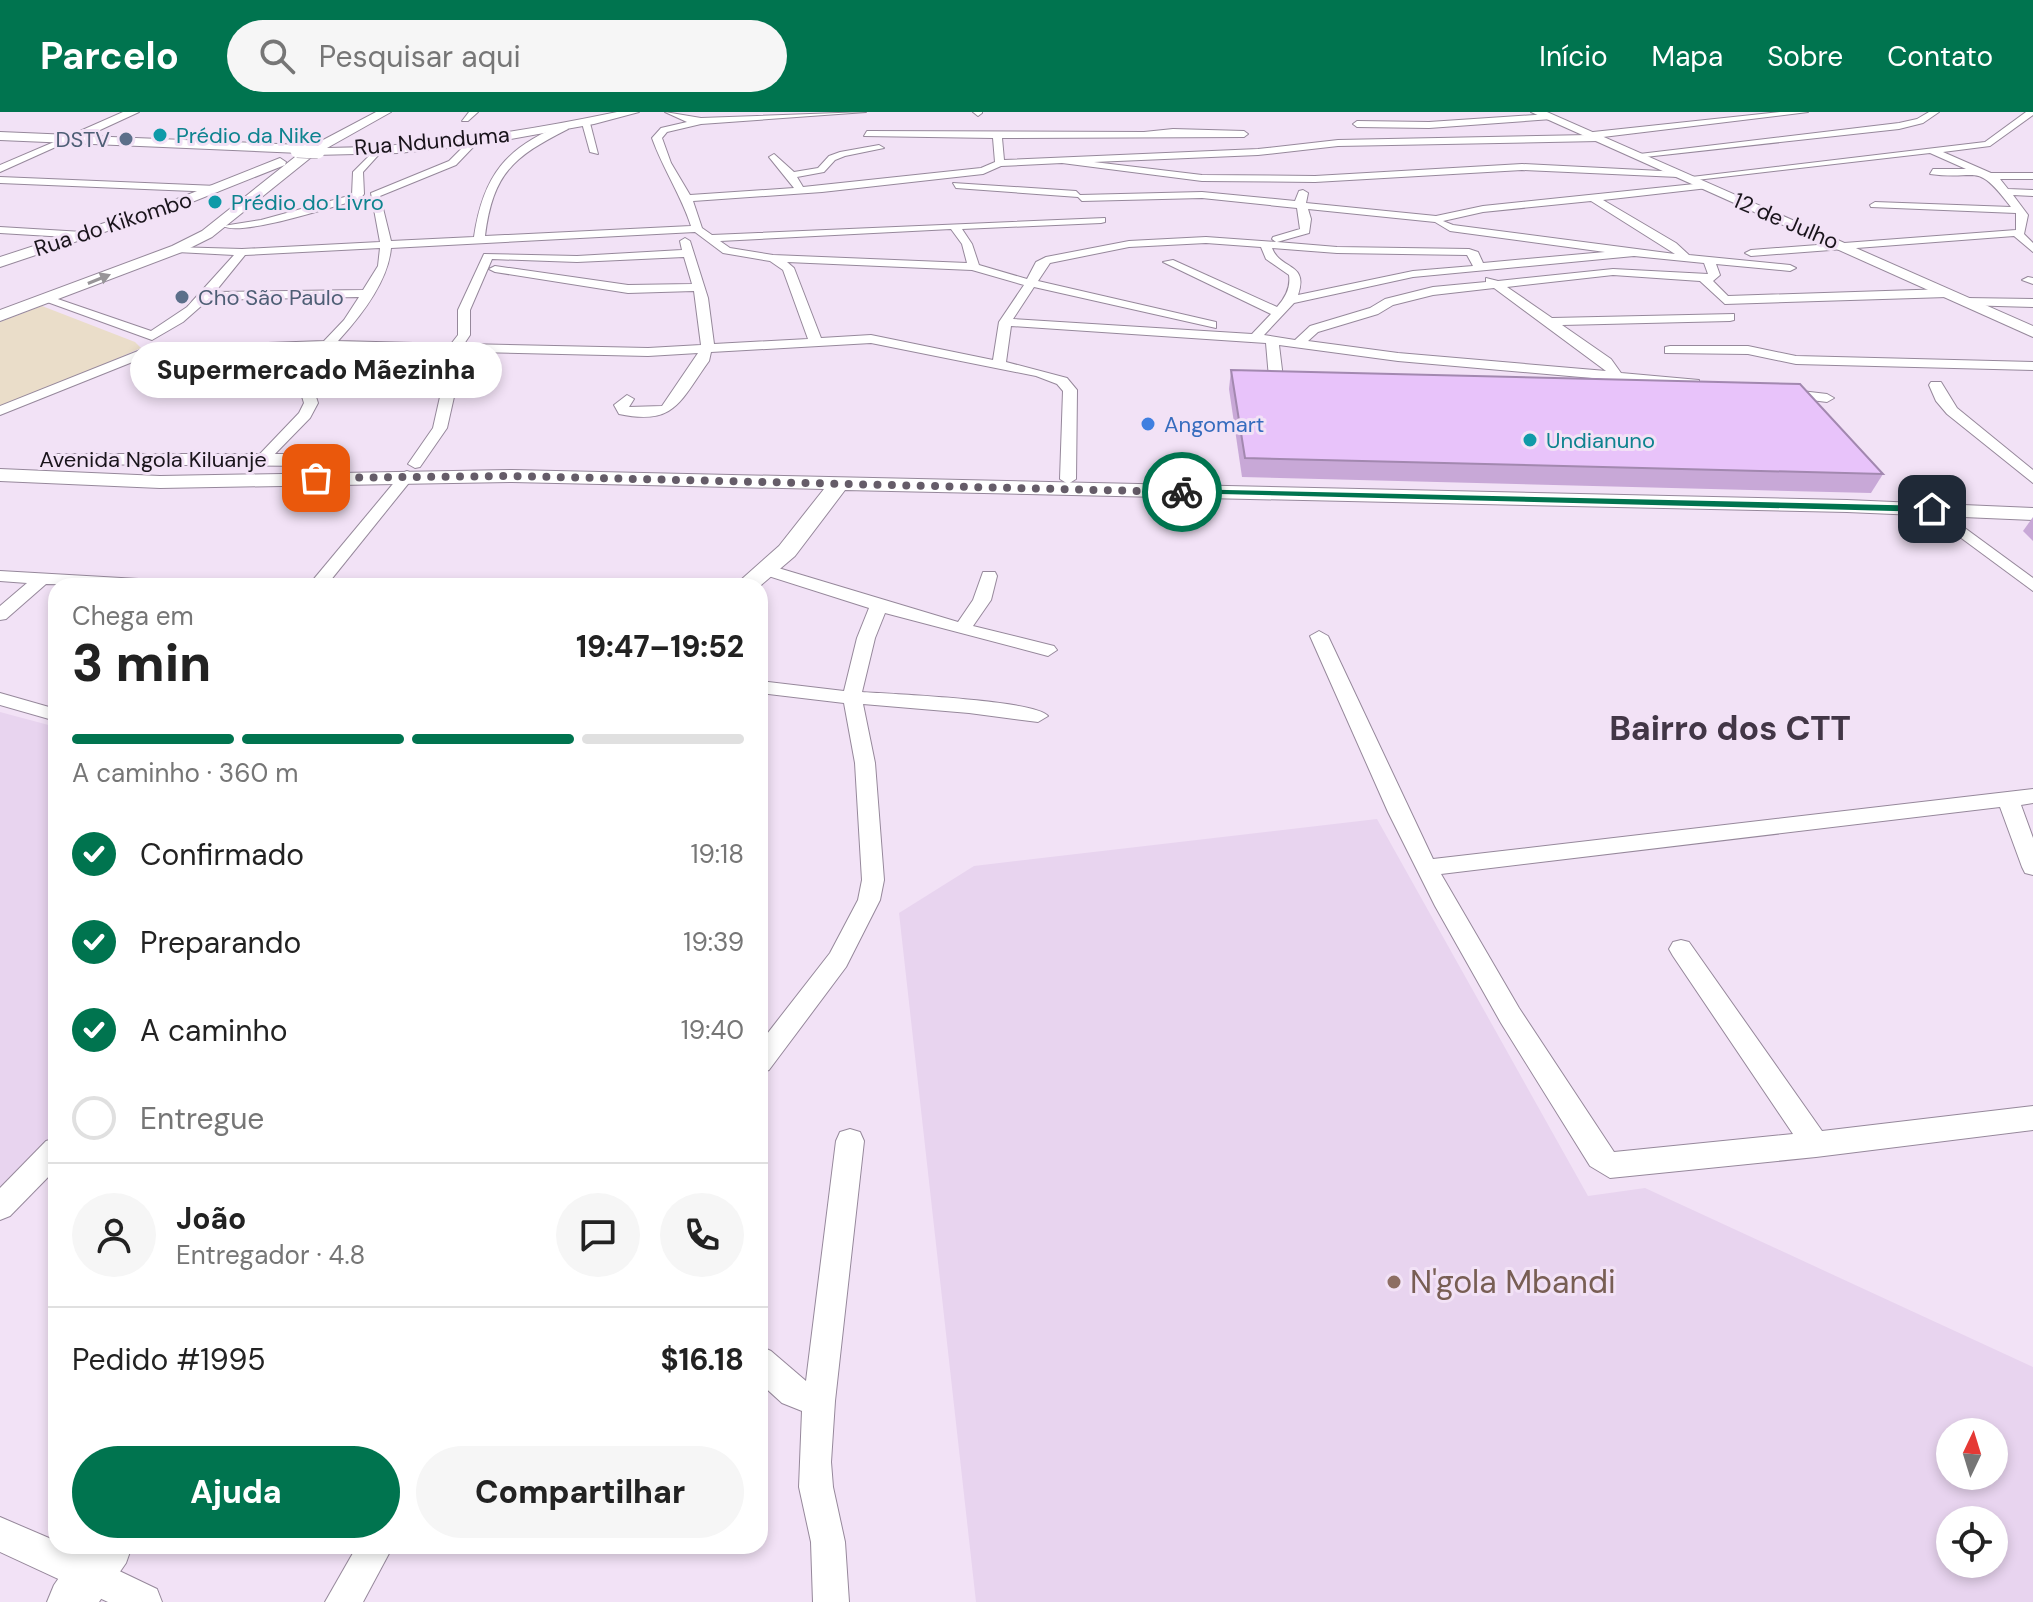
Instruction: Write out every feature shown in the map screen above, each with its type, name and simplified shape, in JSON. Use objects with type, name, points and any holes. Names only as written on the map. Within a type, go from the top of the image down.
[{"type":"main road","points":[[66,140],[133,112]]},
{"type":"main road","points":[[203,145],[262,142],[314,134],[369,112]]},
{"type":"main road","name":"Rua do Kikombo","points":[[0,262],[147,214],[193,219],[217,189],[270,166],[376,112]]},
{"type":"main road","points":[[184,245],[193,219],[232,221],[301,157],[385,112]]},
{"type":"main road","points":[[393,112],[364,128],[359,136],[373,143],[405,149],[473,142],[633,112]]},
{"type":"main road","name":"Rua Ndunduma","points":[[66,140],[372,151],[480,139],[622,112]]},
{"type":"main road","name":"12 de Julho","points":[[1543,115],[2033,332]]},
{"type":"main road","name":"Rua Ndunduma","points":[[0,137],[299,150]]},
{"type":"main road","name":"Rua Ndunduma","points":[[321,151],[405,149]]},
{"type":"main road","points":[[217,189],[276,157],[259,150]]},
{"type":"main road","points":[[0,316],[184,245],[232,221],[303,162],[324,156],[372,151]]},
{"type":"main road","points":[[110,480],[127,478],[146,467],[146,461],[136,457]]},
{"type":"main road","name":"Avenida Ngola Kiluanje","points":[[0,461],[136,457],[263,458],[411,470],[839,484],[1932,509],[2033,514]]},
{"type":"main road","points":[[211,481],[198,478],[196,472],[212,461],[228,458]]},
{"type":"main road","name":"Avenida Ngola Kiluanje","points":[[0,475],[211,481],[411,470],[1068,479],[2033,504]]},
{"type":"main road","points":[[755,578],[787,551],[839,484]]},
{"type":"street","points":[[465,119],[474,112]]},
{"type":"street","points":[[669,112],[684,119],[701,121],[862,112]]},
{"type":"street","points":[[791,175],[821,170],[832,158],[843,154],[881,153],[875,138],[855,126],[849,112]]},
{"type":"street","points":[[1643,119],[1708,112]]},
{"type":"street","points":[[687,198],[972,173],[999,163],[1380,143],[1596,137],[1804,112]]},
{"type":"street","points":[[1636,155],[1899,126],[1911,124],[1935,112]]},
{"type":"street","points":[[1065,161],[1175,176],[1305,179],[1522,167],[1683,176],[1987,144],[2032,112]]},
{"type":"street","points":[[1357,124],[1429,125],[1543,115]]},
{"type":"street","points":[[627,399],[621,405],[624,411],[653,413],[667,409],[707,351],[703,303],[688,253],[691,230],[687,198],[666,163],[657,135],[701,121]]},
{"type":"street","points":[[586,123],[595,152]]},
{"type":"street","points":[[1102,123],[1151,126],[1154,135]]},
{"type":"street","points":[[1429,125],[1439,130],[1449,142]]},
{"type":"street","points":[[565,127],[526,146],[505,162],[489,187],[482,210],[484,241],[480,254],[485,262],[628,289],[696,287]]},
{"type":"street","points":[[867,134],[997,135],[1034,129],[1123,135],[1170,132],[1244,134]]},
{"type":"street","points":[[997,135],[1001,152],[999,163]]},
{"type":"street","points":[[1123,135],[1123,142],[1133,156]]},
{"type":"street","points":[[0,169],[66,140]]},
{"type":"street","points":[[232,221],[261,223],[322,208],[359,194],[376,193],[445,167],[467,153],[473,142]]},
{"type":"street","points":[[1380,143],[1392,156],[1399,175]]},
{"type":"street","points":[[359,194],[358,172],[372,151]]},
{"type":"street","points":[[1932,151],[1985,174],[2005,192],[2024,222],[2033,249]]},
{"type":"street","points":[[774,157],[800,190]]},
{"type":"street","points":[[1042,162],[1044,178],[1079,196],[1115,232]]},
{"type":"street","points":[[1933,172],[2033,176]]},
{"type":"street","points":[[923,177],[925,183],[932,184],[1079,196],[1202,195],[1436,219],[1483,209],[1704,186]]},
{"type":"street","points":[[1265,244],[1304,233],[1306,219],[1301,205],[1305,179]]},
{"type":"street","points":[[0,180],[217,189]]},
{"type":"street","points":[[2005,192],[2033,193]]},
{"type":"street","points":[[263,458],[310,407],[305,375],[325,345],[349,322],[384,266],[386,244],[375,202],[376,193]]},
{"type":"street","points":[[1592,197],[1684,256],[1709,262],[1790,268]]},
{"type":"street","points":[[1875,205],[2024,222]]},
{"type":"street","points":[[2024,222],[2033,207]]},
{"type":"street","points":[[1436,219],[1450,228],[1634,253],[1684,256],[1766,253],[2024,222]]},
{"type":"street","points":[[955,227],[967,244],[974,267]]},
{"type":"street","points":[[711,238],[955,227],[1115,232],[1337,250],[1466,252],[1474,254],[1479,268],[1494,284],[1606,362],[1616,375]]},
{"type":"street","points":[[0,230],[83,235]]},
{"type":"street","points":[[184,245],[242,252],[691,230],[711,238],[727,251],[773,258],[974,267],[1197,321],[1251,338]]},
{"type":"street","points":[[999,364],[1005,322],[1040,264],[1115,232]]},
{"type":"street","points":[[1251,338],[1290,300],[1296,283],[1294,274],[1270,257],[1265,244]]},
{"type":"street","points":[[0,411],[125,360],[150,344],[208,296],[242,252]]},
{"type":"street","points":[[485,262],[688,253]]},
{"type":"street","points":[[1290,300],[1413,274],[1634,253]]},
{"type":"street","points":[[773,258],[791,270],[816,343]]},
{"type":"street","points":[[454,349],[464,335],[464,310],[485,262]]},
{"type":"street","points":[[1169,262],[1277,312]]},
{"type":"street","points":[[1299,343],[1310,330],[1374,311],[1389,302],[1433,291],[1613,272],[1714,277],[1709,262]]},
{"type":"street","points":[[1704,278],[1725,300],[1947,293]]},
{"type":"street","points":[[208,296],[368,293]]},
{"type":"street","points":[[45,299],[150,344],[707,351],[851,339],[888,341],[1052,377],[1070,390],[1068,479]]},
{"type":"street","points":[[1966,302],[2033,303]]},
{"type":"street","points":[[1552,322],[1730,317]]},
{"type":"street","points":[[1005,322],[1251,338],[1398,357],[1706,385]]},
{"type":"street","points":[[1272,340],[1276,378]]},
{"type":"street","points":[[323,578],[411,470],[440,428],[451,379],[470,350]]},
{"type":"street","points":[[1670,350],[1748,350],[1796,360],[2033,366]]},
{"type":"street","points":[[0,395],[80,364],[125,360]]},
{"type":"street","points":[[1936,385],[1943,401],[1952,411],[2033,478]]},
{"type":"street","points":[[1766,391],[1827,398]]},
{"type":"street","points":[[1932,509],[2033,586]]},
{"type":"street","points":[[765,569],[879,606],[1048,650]]},
{"type":"street","points":[[0,576],[48,578]]},
{"type":"street","points":[[963,628],[982,600],[989,576]]},
{"type":"street","points":[[0,615],[42,578]]},
{"type":"street","points":[[768,1052],[838,960],[869,900],[873,880],[865,763],[852,696],[866,638],[879,606]]},
{"type":"street","points":[[1319,636],[1427,868],[1522,1038],[1600,1157],[1610,1165],[1816,1145],[2033,1118]]},
{"type":"street","points":[[768,688],[958,704],[1038,716]]},
{"type":"street","points":[[0,699],[48,713]]},
{"type":"street","points":[[1427,868],[2033,796]]},
{"type":"street","points":[[2008,799],[2033,867]]},
{"type":"street","points":[[1681,949],[1816,1145]]},
{"type":"street","points":[[831,1602],[828,1542],[816,1487],[819,1401],[850,1141]]},
{"type":"street","points":[[0,1207],[48,1158]]},
{"type":"street","points":[[768,1369],[793,1392],[819,1401]]},
{"type":"street","points":[[0,1534],[144,1602]]},
{"type":"street","points":[[343,1602],[371,1554]]},
{"type":"shaded area","points":[[42,306],[135,342],[141,348],[0,410],[0,322]]},
{"type":"shaded area","points":[[0,712],[48,725],[48,1142],[0,1189]]},
{"type":"shaded area","name":"N'gola Mbandi","points":[[1377,819],[1588,1196],[1645,1188],[2033,1367],[2033,1602],[976,1602],[899,913],[974,866]]},
{"type":"building","name":"Undianuno","points":[[1231,370],[1800,384],[1883,474],[1245,458]]},
{"type":"way so far","points":[[316,478],[512,476],[1182,492]]},
{"type":"place","name":"Prédio da Nike","points":[[160,135]]},
{"type":"place","name":"DSTV","points":[[126,139]]},
{"type":"place","name":"Prédio do Livro","points":[[215,202]]},
{"type":"place","name":"Cho São Paulo","points":[[182,297]]},
{"type":"place","name":"Angomart","points":[[1148,424]]},
{"type":"place","name":"Undianuno","points":[[1530,440]]},
{"type":"place","name":"Supermercado Mãezinha","points":[[316,478]]},
{"type":"place","name":"N'gola Mbandi","points":[[1394,1282]]},
{"type":"district","name":"Bairro dos CTT","points":[[1730,728]]},
{"type":"route","points":[[1182,492],[1932,509]]}]
